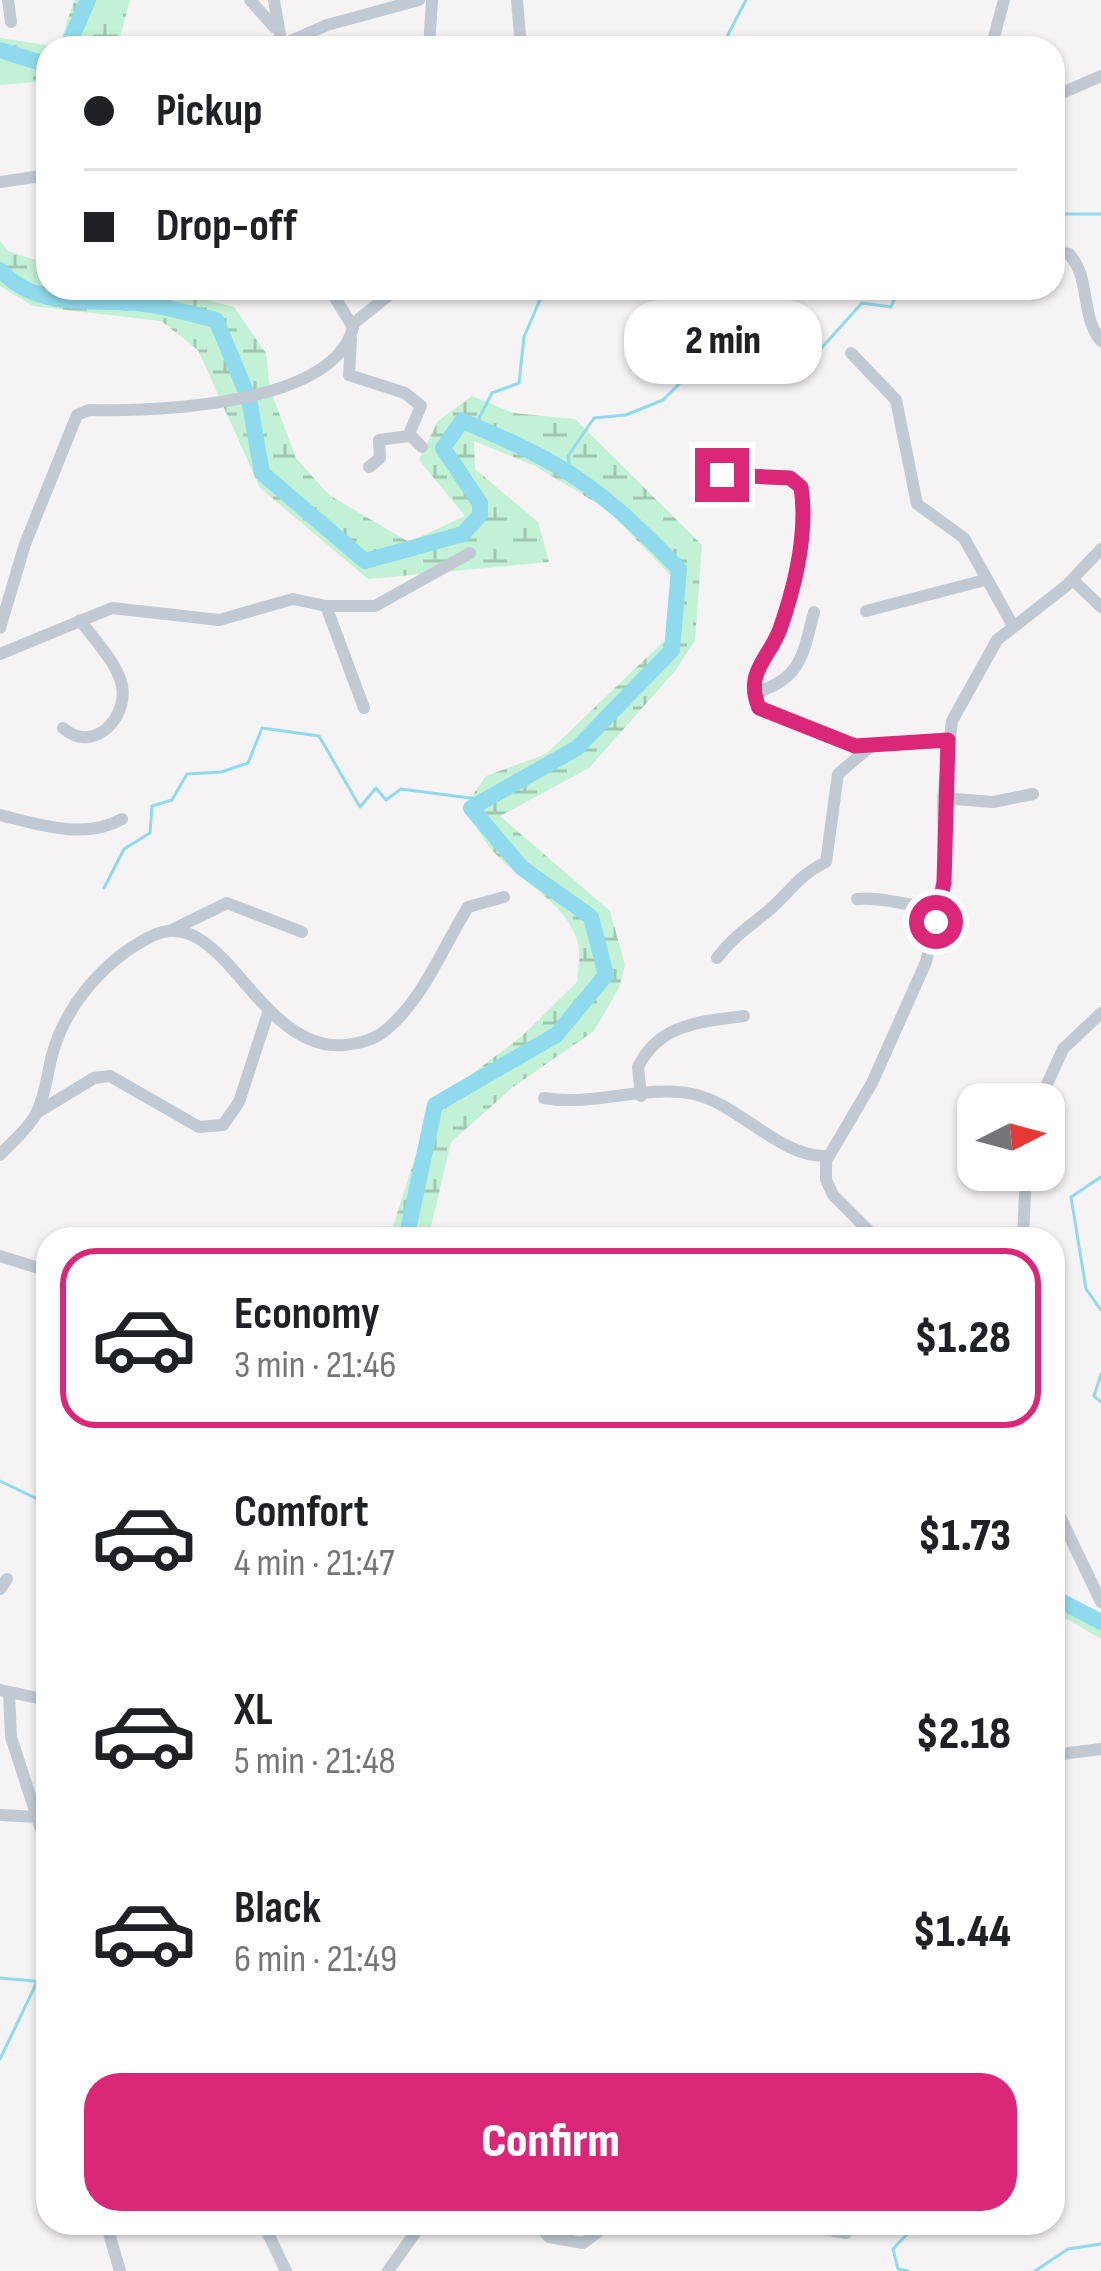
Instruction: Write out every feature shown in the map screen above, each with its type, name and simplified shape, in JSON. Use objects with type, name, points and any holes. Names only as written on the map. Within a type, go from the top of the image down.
[{"type":"street","points":[[8,0],[11,22]]},
{"type":"street","points":[[250,0],[273,23],[276,36]]},
{"type":"street","points":[[274,0],[277,36]]},
{"type":"street","points":[[295,36],[419,0]]},
{"type":"street","points":[[430,36],[432,0]]},
{"type":"street","points":[[517,0],[520,36]]},
{"type":"street","points":[[995,36],[1004,0]]},
{"type":"street","points":[[1065,92],[1101,76]]},
{"type":"street","points":[[0,182],[36,177]]},
{"type":"street","points":[[1065,254],[1078,263],[1090,328],[1101,341]]},
{"type":"street","points":[[335,300],[352,333],[346,361],[349,375],[405,393],[421,406],[409,436]]},
{"type":"street","points":[[0,628],[25,544],[76,416],[89,410],[188,410],[248,397],[310,373],[386,300]]},
{"type":"street","points":[[850,352],[896,400],[916,504],[964,538],[1012,624]]},
{"type":"street","points":[[368,467],[380,458],[380,440],[409,436],[422,447]]},
{"type":"street","points":[[722,475],[790,478],[801,487],[801,544],[783,619],[756,665],[754,693],[764,713],[840,743],[872,746],[948,740]]},
{"type":"street","points":[[865,1227],[833,1195],[826,1180],[828,1156],[872,1083],[914,996],[940,906],[948,740],[966,690],[1012,624],[1073,580],[1101,549]]},
{"type":"street","points":[[0,654],[112,608],[219,620],[278,600],[326,606],[385,603],[470,553]]},
{"type":"street","points":[[866,611],[985,580]]},
{"type":"street","points":[[1073,580],[1101,607]]},
{"type":"street","points":[[326,606],[364,708]]},
{"type":"street","points":[[754,693],[784,682],[799,669],[814,612]]},
{"type":"street","points":[[63,728],[83,740],[94,740],[104,731],[123,694],[120,679],[80,620]]},
{"type":"street","points":[[717,958],[732,936],[765,914],[798,876],[826,862],[838,775],[872,746]]},
{"type":"street","points":[[944,798],[994,802],[1033,794]]},
{"type":"street","points":[[0,815],[80,830],[96,830],[122,818]]},
{"type":"street","points":[[174,929],[212,948],[290,1033],[322,1046],[371,1040],[405,1008],[468,908],[504,896]]},
{"type":"street","points":[[857,899],[884,897],[914,909],[940,906]]},
{"type":"street","points":[[37,1112],[52,1052],[82,995],[133,947],[227,903],[302,932]]},
{"type":"street","points":[[0,1155],[37,1112],[94,1078],[110,1076],[200,1126],[223,1125],[239,1102],[269,1010]]},
{"type":"street","points":[[1048,1083],[1063,1049],[1101,1013]]},
{"type":"street","points":[[641,1096],[638,1066],[658,1037],[691,1023],[744,1016]]},
{"type":"street","points":[[544,1098],[570,1102],[682,1092],[706,1098],[800,1151],[828,1156]]},
{"type":"street","points":[[1024,1227],[1025,1191]]},
{"type":"street","points":[[0,1256],[36,1267]]},
{"type":"street","points":[[1065,1527],[1101,1602]]},
{"type":"street","points":[[36,1697],[5,1691],[11,1737],[36,1811]]},
{"type":"street","points":[[1065,1754],[1101,1749]]},
{"type":"street","points":[[0,1814],[36,1817]]},
{"type":"street","points":[[110,2235],[120,2271]]},
{"type":"street","points":[[269,2235],[286,2271]]},
{"type":"street","points":[[388,2271],[414,2235]]},
{"type":"street","points":[[547,2235],[583,2243],[594,2235]]},
{"type":"green space","points":[[74,0],[130,0],[121,36],[63,36]]},
{"type":"green space","points":[[0,38],[36,43],[36,82],[0,85]]},
{"type":"green space","points":[[0,241],[8,251],[36,260],[36,300],[206,300],[234,307],[266,353],[270,389],[296,458],[329,495],[409,542],[465,516],[419,460],[438,421],[472,396],[513,413],[575,419],[702,545],[695,640],[675,671],[589,768],[500,816],[610,911],[625,965],[619,988],[594,1031],[513,1087],[451,1142],[431,1227],[393,1227],[432,1104],[522,1036],[577,982],[579,968],[578,943],[569,924],[489,846],[468,802],[486,776],[546,754],[666,639],[673,578],[608,510],[535,466],[474,441],[475,469],[538,522],[549,562],[368,579],[260,488],[198,350],[161,321],[33,306],[0,286]]},
{"type":"green space","points":[[1065,1596],[1101,1622],[1101,1639],[1065,1618]]},
{"type":"waterway","points":[[72,36],[88,0]]},
{"type":"waterway","points":[[727,36],[746,0]]},
{"type":"waterway","points":[[0,50],[36,61]]},
{"type":"waterway","points":[[1065,214],[1101,214]]},
{"type":"waterway","points":[[0,270],[36,293]]},
{"type":"waterway","points":[[71,300],[143,304],[216,320],[249,399],[262,473],[365,561],[463,534],[480,515],[480,503],[443,448],[462,421],[529,450],[581,481],[628,518],[679,569],[672,650],[577,748],[471,808],[522,868],[591,917],[606,975],[556,1035],[435,1105],[409,1227]]},
{"type":"waterway","points":[[475,426],[492,393],[519,383],[524,337],[540,300]]},
{"type":"waterway","points":[[570,472],[568,456],[594,418],[626,415],[663,400],[691,372],[738,361],[769,335],[792,359],[805,341],[817,353],[862,303],[891,307],[894,300]]},
{"type":"waterway","points":[[104,888],[124,849],[150,833],[152,806],[172,800],[187,774],[221,772],[248,763],[262,728],[319,736],[360,807],[376,788],[386,800],[401,789],[485,800]]},
{"type":"waterway","points":[[1101,1177],[1071,1197],[1086,1289],[1101,1310]]},
{"type":"waterway","points":[[1101,1374],[1094,1396],[1101,1402]]},
{"type":"waterway","points":[[0,1481],[36,1498]]},
{"type":"waterway","points":[[1065,1603],[1101,1622]]},
{"type":"waterway","points":[[0,1978],[34,1981]]},
{"type":"waterway","points":[[0,2059],[36,1984]]},
{"type":"waterway","points":[[906,2235],[893,2249],[898,2269],[908,2271]]},
{"type":"waterway","points":[[1035,2271],[1068,2249],[1101,2244]]},
{"type":"route","points":[[722,475],[790,478],[801,487],[798,557],[779,631],[754,675],[759,708],[855,746],[948,740],[944,882],[936,922]]}]
